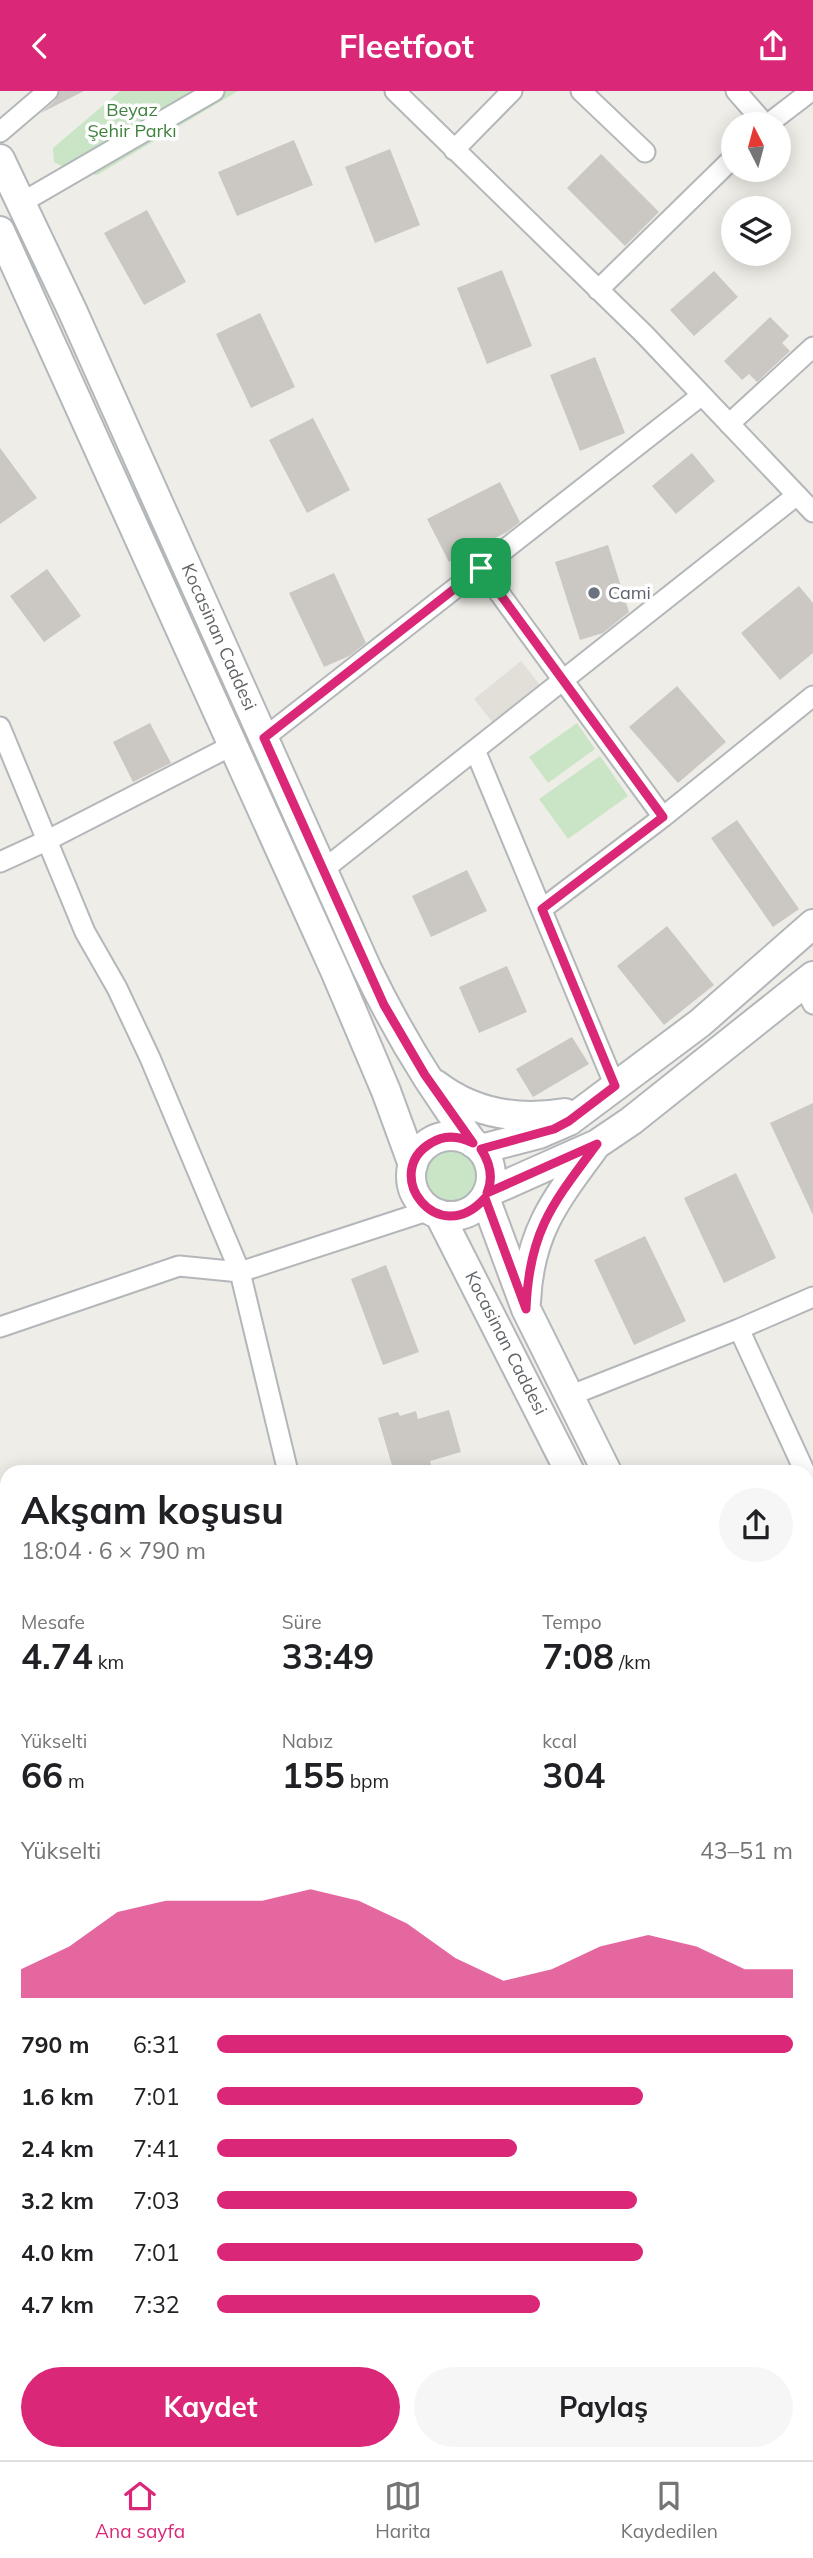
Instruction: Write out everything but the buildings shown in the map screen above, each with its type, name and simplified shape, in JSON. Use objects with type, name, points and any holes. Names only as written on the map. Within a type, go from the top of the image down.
[{"type":"main road","name":"Kocasinan Caddesi","points":[[0,159],[72,310],[384,1005],[425,1075],[477,1146]]},
{"type":"main road","name":"Kocasinan Caddesi","points":[[0,232],[356,1019],[413,1165]]},
{"type":"main road","points":[[477,1146],[547,1132],[569,1121],[700,1023],[813,924]]},
{"type":"main road","points":[[486,1195],[491,1178],[490,1167],[477,1146],[463,1138],[443,1137],[424,1147],[413,1165],[412,1185],[416,1195],[435,1212],[450,1216],[470,1212],[486,1195],[597,1144],[810,988]]},
{"type":"main road","points":[[425,1075],[458,1099],[495,1113],[526,1117],[547,1116],[588,1107]]},
{"type":"main road","points":[[526,1309],[529,1269],[546,1216],[597,1144]]},
{"type":"main road","name":"Kocasinan Caddesi","points":[[486,1195],[526,1309],[604,1465]]},
{"type":"main road","name":"Kocasinan Caddesi","points":[[435,1212],[566,1465]]},
{"type":"street","points":[[0,132],[48,91]]},
{"type":"street","points":[[21,203],[214,91]]},
{"type":"street","points":[[395,91],[598,290],[813,512]]},
{"type":"street","points":[[454,150],[512,91]]},
{"type":"street","points":[[581,91],[645,152]]},
{"type":"street","points":[[736,91],[755,112]]},
{"type":"street","points":[[782,112],[811,91]]},
{"type":"street","points":[[598,290],[721,170]]},
{"type":"street","points":[[729,424],[813,347]]},
{"type":"street","points":[[264,738],[702,395]]},
{"type":"street","points":[[323,870],[797,495]]},
{"type":"street","points":[[481,568],[663,817]]},
{"type":"street","points":[[542,909],[663,817],[813,696]]},
{"type":"street","points":[[0,727],[85,932],[117,988],[150,1058],[240,1272],[286,1465]]},
{"type":"street","points":[[0,862],[233,745]]},
{"type":"street","points":[[475,750],[615,1086]]},
{"type":"street","points":[[0,1327],[179,1266],[240,1272],[435,1212]]},
{"type":"street","points":[[569,1395],[739,1329],[813,1297]]},
{"type":"street","points":[[739,1329],[802,1465]]},
{"type":"shaded area","points":[[521,661],[547,694],[500,732],[474,699]]},
{"type":"green space","name":"Beyaz Şehir Parkı","points":[[120,91],[238,91],[97,175],[74,172],[54,162],[53,148]]},
{"type":"green space","points":[[577,723],[595,749],[548,783],[529,757]]},
{"type":"green space","points":[[600,756],[628,796],[568,839],[539,799]]},
{"type":"green space","points":[[445,1147],[457,1147],[472,1155],[480,1170],[480,1182],[472,1197],[457,1205],[445,1205],[430,1197],[422,1182],[422,1170],[430,1155]]},
{"type":"place","name":"Cami","points":[[594,593]]},
{"type":"route","points":[[481,568],[663,817],[542,909],[615,1086],[569,1121],[554,1129],[481,1149],[490,1167],[491,1178],[487,1193],[597,1144],[546,1216],[529,1269],[526,1309],[485,1198],[470,1212],[450,1216],[430,1210],[416,1195],[412,1185],[413,1165],[424,1147],[443,1137],[463,1138],[473,1143],[425,1075],[384,1005],[264,738],[481,568]]}]
